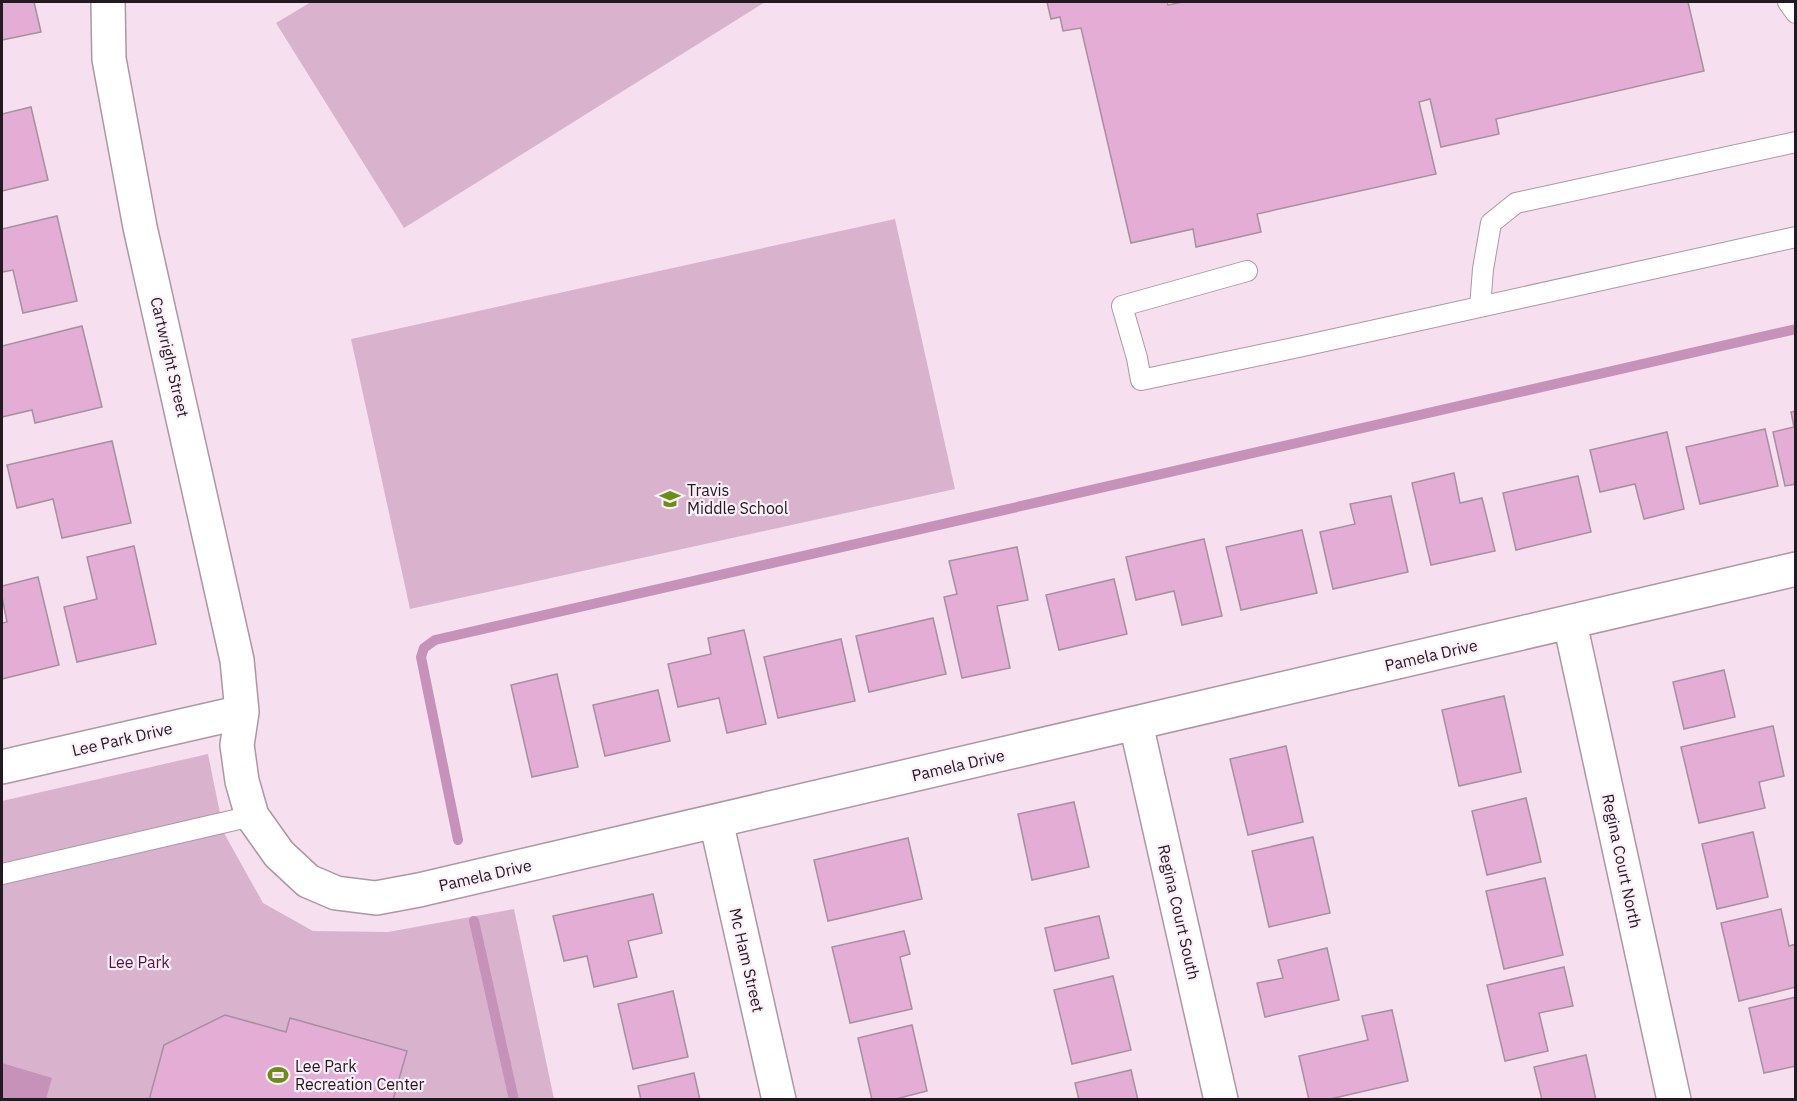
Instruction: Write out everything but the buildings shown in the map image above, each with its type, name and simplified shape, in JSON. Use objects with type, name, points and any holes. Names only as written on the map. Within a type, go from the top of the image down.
[{"type":"street","name":"Cartwright Street","points":[[108,2],[109,59],[138,216],[237,660],[242,712]]},
{"type":"street","name":"Pamela Drive","points":[[242,712],[237,745],[242,781],[252,816],[279,854],[308,881],[336,893],[376,898],[431,888],[1796,569]]},
{"type":"street","name":"Regina Court North","points":[[1570,623],[1674,1100]]},
{"type":"street","name":"Lee Park Drive","points":[[2,767],[242,712]]},
{"type":"street","name":"Regina Court South","points":[[1136,724],[1221,1100]]},
{"type":"street","name":"Mc Ham Street","points":[[716,821],[779,1100]]},
{"type":"lane","points":[[1788,2],[1796,13]]},
{"type":"lane","points":[[1480,307],[1483,269],[1491,223],[1516,203],[1796,142]]},
{"type":"lane","points":[[1247,271],[1122,306],[1141,380],[1796,237]]},
{"type":"lane","points":[[2,874],[252,816]]},
{"type":"green space","points":[[311,2],[765,2],[404,228],[276,23]]},
{"type":"green space","points":[[895,219],[955,489],[410,609],[351,339]]},
{"type":"green space","name":"Lee Park","points":[[208,754],[224,833],[263,903],[313,931],[388,932],[514,909],[554,1099],[2,1099],[2,801]]},
{"type":"shaded area","points":[[2,1063],[52,1078],[46,1099],[2,1099]]},
{"type":"waterway","points":[[458,840],[421,657],[424,648],[435,640],[1796,329]]},
{"type":"waterway","points":[[474,921],[514,1100]]},
{"type":"place","name":"Travis Middle School","points":[[670,499]]},
{"type":"place","name":"Lee Park Recreation Center","points":[[278,1075]]}]
